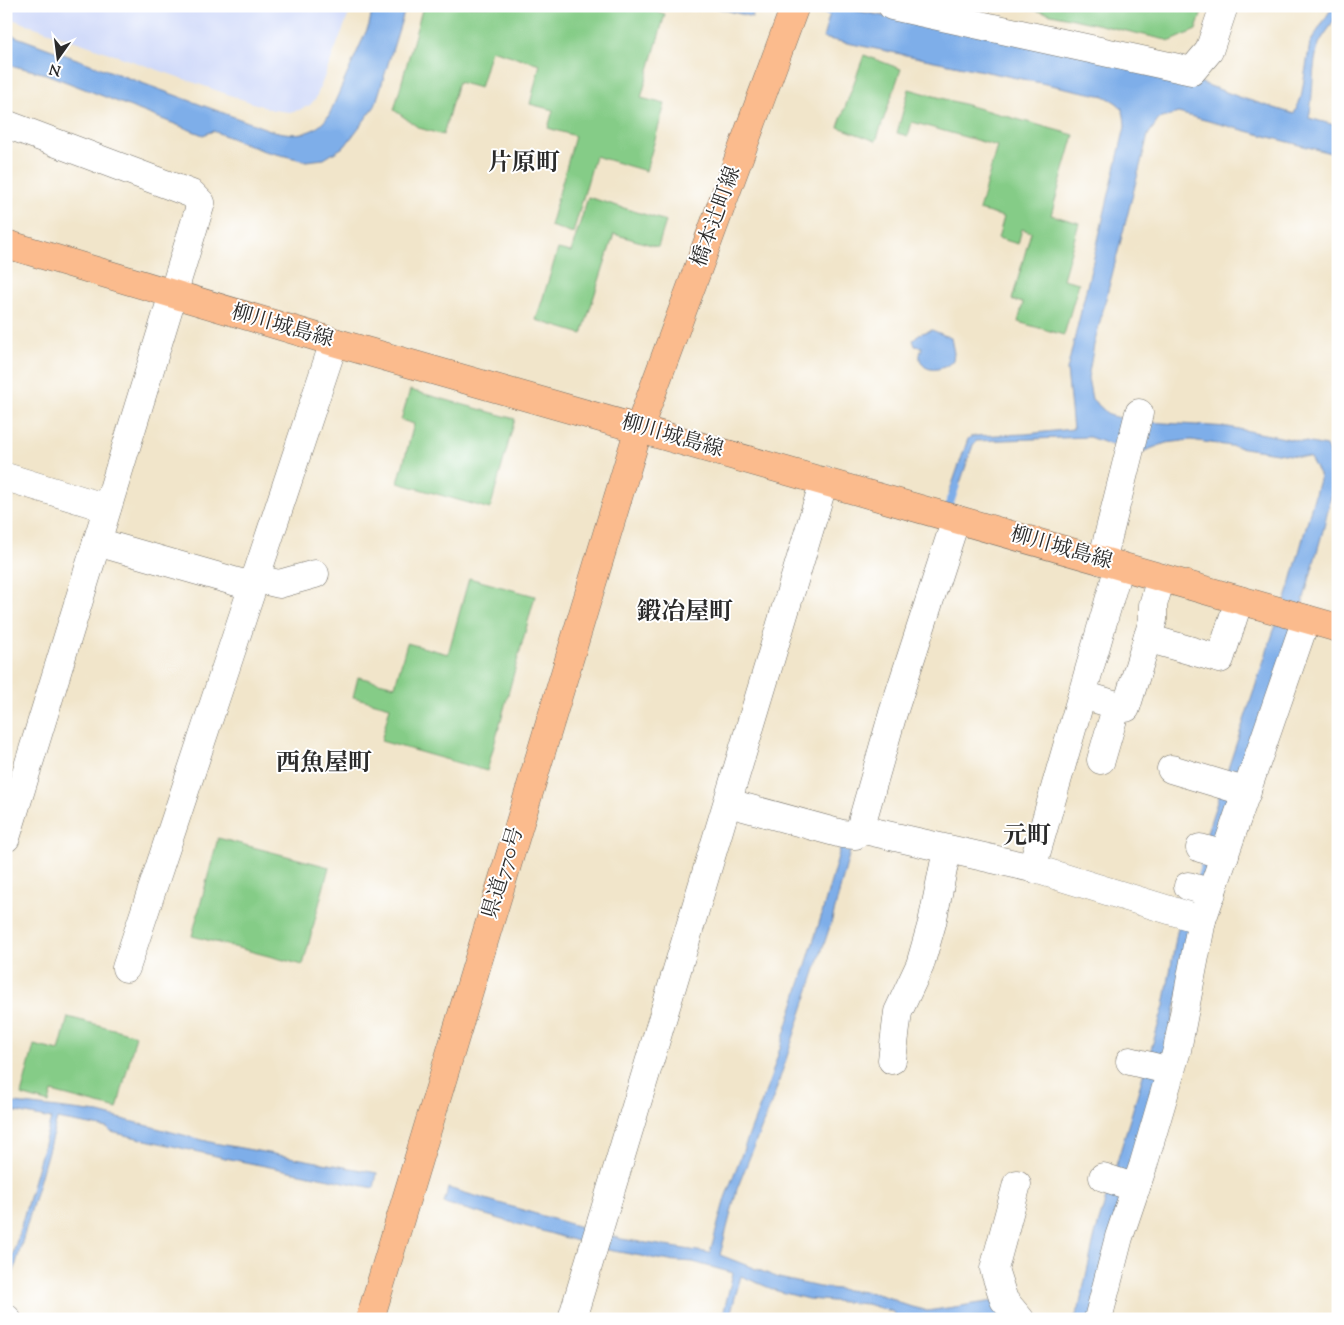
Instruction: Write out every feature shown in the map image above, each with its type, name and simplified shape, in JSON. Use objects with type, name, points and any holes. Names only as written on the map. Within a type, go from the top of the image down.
[{"type":"main road","name":"橋本辻町線","points":[[639,428],[792,16]]},
{"type":"main road","name":"柳川城島線","points":[[6,244],[334,342],[1338,628]]},
{"type":"main road","name":"県道770号","points":[[370,1319],[639,428]]},
{"type":"street","points":[[892,6],[1192,70],[1209,51],[1224,6]]},
{"type":"street","points":[[6,124],[192,194],[201,203],[6,838]]},
{"type":"street","points":[[126,968],[180,811],[252,582],[334,342]]},
{"type":"street","points":[[1032,868],[1082,696],[1111,563],[1129,451],[1139,413]]},
{"type":"street","points":[[6,477],[107,508]]},
{"type":"street","points":[[572,1319],[729,803],[824,481]]},
{"type":"street","points":[[852,832],[893,713],[947,516]]},
{"type":"street","points":[[97,542],[252,582],[279,584],[315,574]]},
{"type":"street","points":[[1082,696],[1126,708],[1153,620],[1153,605],[1161,578]]},
{"type":"street","points":[[1147,638],[1220,659],[1238,600]]},
{"type":"street","points":[[1098,1319],[1132,1187],[1167,1070],[1177,1050],[1192,917],[1214,852],[1244,791],[1293,616]]},
{"type":"street","points":[[1101,760],[1117,705]]},
{"type":"street","points":[[1171,769],[1213,780],[1244,791]]},
{"type":"street","points":[[729,803],[852,832],[1032,868],[1192,917]]},
{"type":"street","points":[[892,1060],[898,1012],[920,965],[932,923],[947,850]]},
{"type":"street","points":[[1130,1061],[1167,1070]]},
{"type":"street","points":[[1103,1177],[1132,1187]]},
{"type":"street","points":[[1017,1184],[994,1270],[1004,1300],[1018,1316]]},
{"type":"shaded area","points":[[6,6],[352,6],[316,98],[310,105],[290,112],[273,110],[6,17]]},
{"type":"green space","points":[[423,6],[637,6],[665,14],[641,98],[665,104],[646,171],[595,156],[573,233],[550,226],[575,136],[548,128],[553,110],[530,104],[540,64],[491,50],[480,88],[458,82],[443,135],[419,128],[394,110]]},
{"type":"green space","points":[[1016,6],[1204,6],[1196,30],[1171,41]]},
{"type":"green space","points":[[864,55],[901,69],[876,141],[838,127]]},
{"type":"green space","points":[[909,89],[1074,135],[1051,215],[1079,223],[1063,279],[1079,283],[1064,335],[1018,322],[1023,303],[1012,300],[1031,232],[1022,229],[1018,244],[998,238],[1004,217],[979,210],[997,146],[912,122],[908,136],[897,133]]},
{"type":"green space","points":[[588,197],[666,221],[658,247],[614,234],[582,334],[536,320],[558,249],[571,252]]},
{"type":"green space","points":[[410,390],[515,419],[490,509],[398,483],[414,424],[401,420]]},
{"type":"green space","points":[[469,578],[535,596],[487,771],[381,741],[390,707],[353,697],[358,677],[395,686],[407,643],[448,654]]},
{"type":"green space","points":[[218,838],[329,867],[303,965],[192,936]]},
{"type":"green space","points":[[68,1017],[136,1035],[117,1109],[52,1092],[49,1103],[21,1095],[34,1045],[59,1051]]},
{"type":"water","points":[[373,6],[406,6],[375,106],[345,146],[324,159],[306,161],[264,151],[213,131],[203,135],[46,74],[6,64],[6,33],[267,129],[284,133],[301,133],[316,128],[329,115],[369,25]]},
{"type":"water","points":[[710,6],[755,6],[752,17]]},
{"type":"water","points":[[832,6],[1087,55],[1199,82],[1294,114],[1301,98],[1310,43],[1333,6],[1338,6],[1334,21],[1319,44],[1316,53],[1309,118],[1338,126],[1338,155],[1178,113],[1159,119],[1148,135],[1094,345],[1088,378],[1092,399],[1109,415],[1148,422],[1228,427],[1326,446],[1337,471],[1324,527],[1302,605],[1219,844],[1205,838],[1287,596],[1320,476],[1310,458],[1191,440],[1166,443],[1142,452],[1117,447],[1089,437],[976,441],[956,495],[949,493],[968,439],[972,436],[1026,434],[1073,429],[1067,370],[1125,127],[1124,115],[1118,104],[1104,96],[823,38]]},
{"type":"water","points":[[932,330],[951,338],[954,353],[953,360],[950,363],[935,369],[930,369],[922,364],[920,353],[922,347],[915,346],[913,340],[919,334]]},
{"type":"water","points":[[853,840],[832,920],[773,1099],[737,1189],[720,1255],[779,1278],[819,1287],[874,1293],[927,1311],[1001,1300],[1007,1318],[904,1319],[896,1317],[893,1312],[867,1304],[808,1299],[777,1291],[741,1276],[729,1319],[722,1319],[733,1273],[693,1262],[663,1260],[608,1250],[444,1203],[448,1188],[621,1239],[710,1253],[725,1198],[770,1080],[821,917],[842,842]]},
{"type":"water","points":[[1189,896],[1199,900],[1164,1058],[1091,1319],[1070,1319],[1075,1317],[1079,1308],[1095,1235],[1164,1006],[1177,932]]},
{"type":"water","points":[[6,1102],[99,1113],[214,1143],[377,1173],[374,1188],[225,1158],[111,1132],[107,1128],[57,1119],[6,1299],[6,1279],[51,1119],[6,1110]]},
{"type":"waterway","points":[[809,6],[841,14]]},
{"type":"waterway","points":[[947,512],[956,485]]},
{"type":"waterway","points":[[1199,883],[1208,854]]},
{"type":"district","name":"片原町","points":[[524,164]]},
{"type":"district","name":"鍛冶屋町","points":[[685,613]]},
{"type":"district","name":"西魚屋町","points":[[324,764]]},
{"type":"district","name":"元町","points":[[1027,837]]}]
